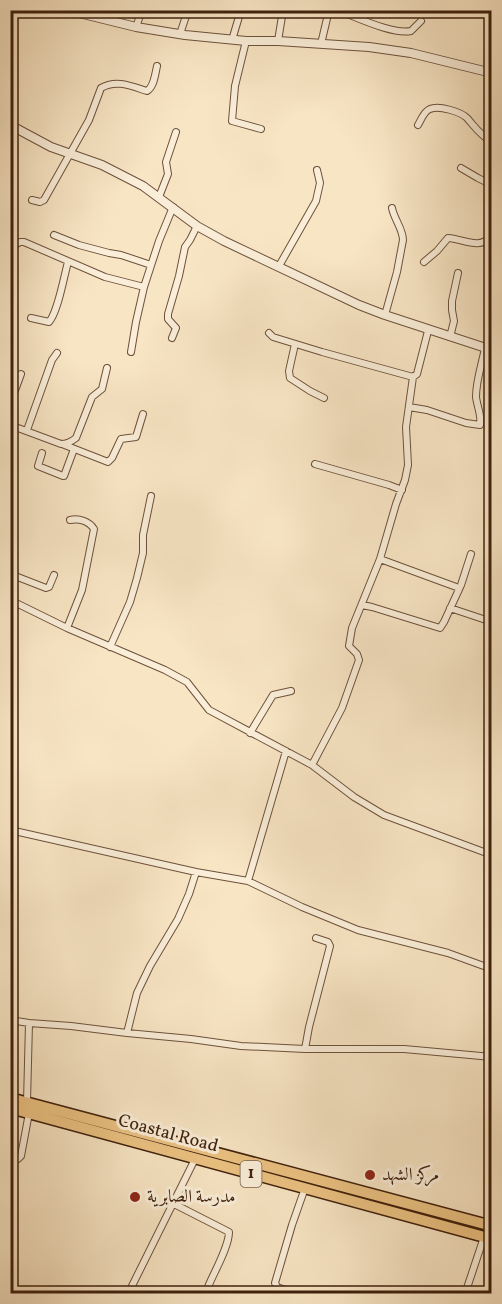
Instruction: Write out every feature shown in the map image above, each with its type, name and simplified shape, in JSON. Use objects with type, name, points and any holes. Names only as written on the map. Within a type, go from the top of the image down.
[{"type":"highway","name":"Coastal Road","points":[[10,1098],[28,1107],[195,1159],[305,1188],[340,1191],[488,1238]]},
{"type":"highway","name":"Coastal Road","points":[[10,1108],[28,1107],[340,1191],[492,1226]]},
{"type":"street","points":[[67,10],[136,27],[180,34],[246,41],[369,47],[411,53],[492,73]]},
{"type":"street","points":[[136,27],[142,10]]},
{"type":"street","points":[[180,34],[188,10]]},
{"type":"street","points":[[232,40],[241,10]]},
{"type":"street","points":[[278,41],[284,10]]},
{"type":"street","points":[[321,44],[329,10]]},
{"type":"street","points":[[337,10],[402,32],[411,31],[421,21]]},
{"type":"street","points":[[246,41],[235,86],[232,121],[261,129]]},
{"type":"street","points":[[32,200],[43,201],[89,120],[101,88],[115,83],[147,91],[152,86],[157,66]]},
{"type":"street","points":[[418,125],[430,109],[443,109],[466,116],[482,136],[492,142]]},
{"type":"street","points":[[10,125],[51,147],[119,173],[143,186],[197,226],[224,241],[359,305],[428,331],[488,349],[477,385],[476,399],[481,419],[480,425],[408,407]]},
{"type":"street","points":[[159,197],[168,174],[166,162],[176,132]]},
{"type":"street","points":[[461,168],[492,185]]},
{"type":"street","points":[[279,267],[316,201],[320,183],[317,170]]},
{"type":"street","points":[[131,352],[144,287],[173,207]]},
{"type":"street","points":[[385,315],[403,240],[392,208]]},
{"type":"street","points":[[172,338],[176,326],[168,315],[185,247],[197,226]]},
{"type":"street","points":[[54,235],[151,265]]},
{"type":"street","points":[[424,262],[448,238],[477,244],[485,242],[492,235]]},
{"type":"street","points":[[10,248],[24,242],[105,277],[144,287]]},
{"type":"street","points":[[31,318],[49,322],[51,320],[68,262]]},
{"type":"street","points":[[450,337],[454,321],[452,301],[458,273]]},
{"type":"street","points":[[312,765],[342,708],[358,660],[357,654],[349,646],[352,628],[380,559],[402,490],[408,465],[406,427],[408,407],[413,377],[417,374],[428,331]]},
{"type":"street","points":[[269,333],[271,336],[295,344],[413,377]]},
{"type":"street","points":[[295,344],[289,371],[290,378],[324,398]]},
{"type":"street","points":[[27,430],[52,360],[57,353]]},
{"type":"street","points":[[61,444],[66,444],[76,438],[92,397],[101,390],[107,368]]},
{"type":"street","points":[[10,404],[21,375]]},
{"type":"street","points":[[10,425],[108,462],[121,439],[136,437],[143,414]]},
{"type":"street","points":[[42,453],[38,466],[64,476],[74,449]]},
{"type":"street","points":[[315,464],[402,490]]},
{"type":"street","points":[[110,647],[130,602],[137,578],[151,496]]},
{"type":"street","points":[[67,628],[82,590],[94,529],[88,522],[70,520]]},
{"type":"street","points":[[362,604],[440,628],[464,578],[471,554]]},
{"type":"street","points":[[380,559],[459,588]]},
{"type":"street","points":[[10,574],[46,588],[49,587],[54,575]]},
{"type":"street","points":[[10,614],[13,601],[67,628],[165,670],[187,682],[209,710],[312,765],[354,798],[384,815],[492,855]]},
{"type":"street","points":[[450,608],[492,622]]},
{"type":"street","points":[[250,733],[273,695],[291,691]]},
{"type":"street","points":[[248,881],[286,751]]},
{"type":"street","points":[[10,830],[196,872],[248,881],[358,930],[447,953],[492,969]]},
{"type":"street","points":[[127,1033],[137,993],[178,919],[196,872]]},
{"type":"street","points":[[305,1049],[330,948],[328,942],[316,938]]},
{"type":"street","points":[[10,1020],[241,1046],[305,1049],[404,1049],[492,1057]]},
{"type":"street","points":[[10,1158],[18,1159],[21,1156],[28,1107],[29,1023]]},
{"type":"street","points":[[128,1293],[195,1159]]},
{"type":"street","points":[[297,1293],[277,1287],[275,1284],[305,1188]]},
{"type":"street","points":[[174,1204],[229,1233],[208,1287]]},
{"type":"street","points":[[465,1293],[488,1238]]},
{"type":"place","name":"مركز الشهد","points":[[370,1175]]},
{"type":"place","name":"مدرسة الصابرية","points":[[135,1197]]}]
